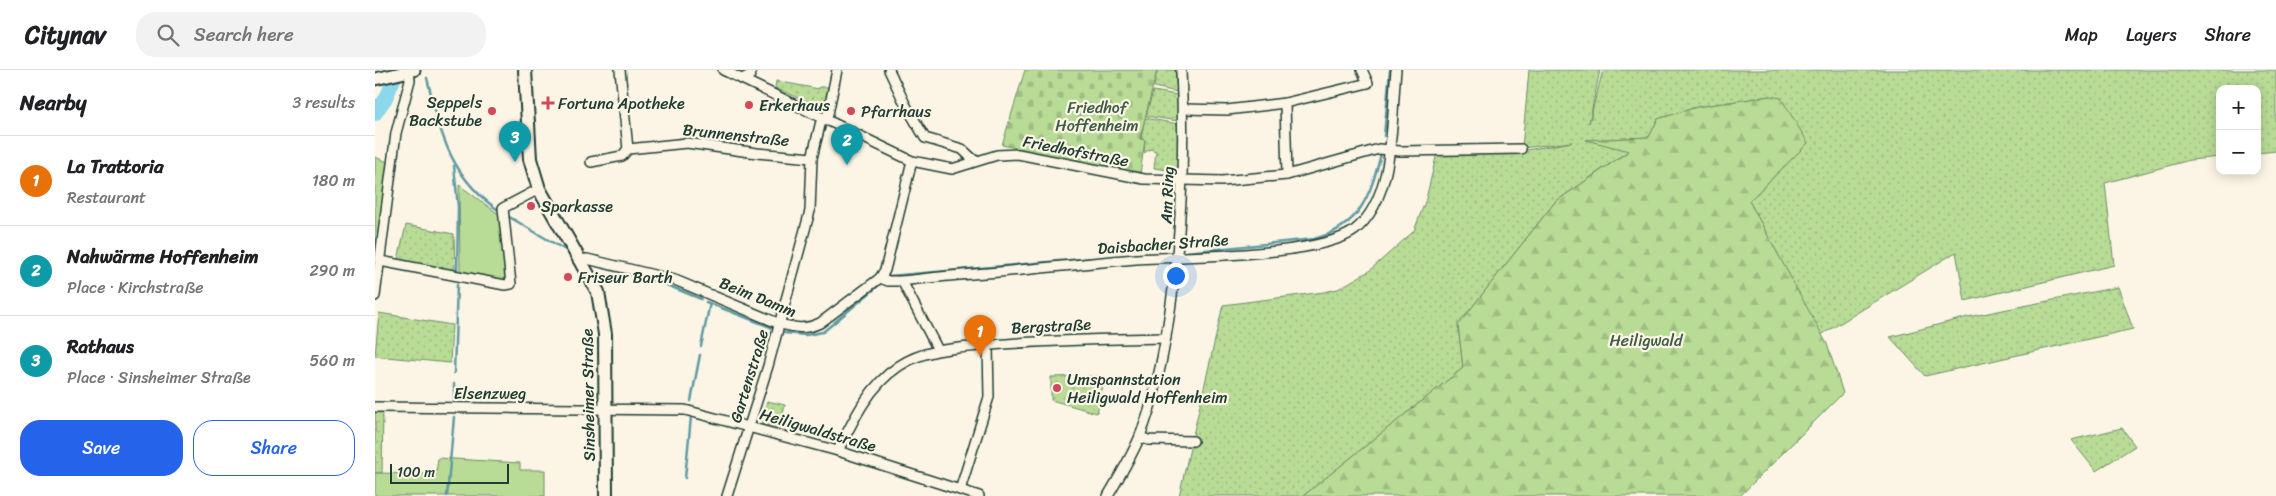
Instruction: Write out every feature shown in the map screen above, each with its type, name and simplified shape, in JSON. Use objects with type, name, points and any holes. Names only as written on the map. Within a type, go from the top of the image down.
[{"type":"main road","name":"Sinsheimer Straße","points":[[525,70],[530,159],[539,189],[598,292],[605,334],[606,496]]},
{"type":"main road","points":[[379,78],[407,71]]},
{"type":"street","points":[[620,70],[628,149]]},
{"type":"street","name":"Friedhofstraße","points":[[723,70],[745,78],[760,89],[912,161],[952,169],[975,160],[1018,154],[1144,180],[1222,181],[1287,175],[1379,149],[1390,149]]},
{"type":"street","points":[[745,78],[750,75],[752,70]]},
{"type":"street","name":"Gartenstraße","points":[[727,496],[780,324],[810,211],[812,158],[837,70]]},
{"type":"street","points":[[889,70],[905,104],[925,138],[962,149],[975,160]]},
{"type":"street","name":"Am Ring","points":[[1108,496],[1140,437],[1155,387],[1166,338],[1178,258],[1184,180],[1181,70]]},
{"type":"street","points":[[1183,109],[1227,110],[1285,103],[1368,83],[1362,70]]},
{"type":"street","name":"Daisbacher Straße","points":[[880,278],[888,281],[902,281],[1159,258],[1178,258],[1321,245],[1340,238],[1355,230],[1371,209],[1380,193],[1390,149],[1396,70]]},
{"type":"street","points":[[375,296],[397,133],[410,80],[407,71]]},
{"type":"street","points":[[1285,103],[1287,175]]},
{"type":"street","name":"Brunnenstraße","points":[[591,162],[621,156],[628,149],[687,143],[757,153],[812,158]]},
{"type":"street","points":[[1390,149],[1400,151],[1521,149]]},
{"type":"street","points":[[880,278],[887,264],[912,161]]},
{"type":"street","points":[[380,262],[505,285],[511,284],[503,212],[539,189]]},
{"type":"street","name":"Beim Damm","points":[[581,260],[675,280],[780,324],[797,328],[809,328],[820,323],[880,278]]},
{"type":"street","points":[[902,281],[938,350]]},
{"type":"street","name":"Bergstraße","points":[[838,451],[855,416],[875,388],[899,366],[938,350],[1049,340],[1166,338]]},
{"type":"street","points":[[960,490],[989,397],[988,345]]},
{"type":"street","name":"Elsenzweg","points":[[375,407],[606,407]]},
{"type":"street","name":"Heiligwaldstraße","points":[[606,407],[685,410],[838,451],[979,496]]},
{"type":"street","points":[[1140,437],[1148,440],[1193,441]]},
{"type":"green space","name":"Friedhof Hoffenheim","points":[[1025,70],[1157,70],[1140,139],[1145,140],[1140,174],[1002,145]]},
{"type":"green space","points":[[1157,70],[1175,70],[1177,92],[1154,87]]},
{"type":"green space","points":[[1529,70],[1600,70],[1589,123],[1603,70],[2276,70],[2276,151],[2261,153],[2261,85],[2216,85],[2216,157],[2190,160],[2105,183],[2114,265],[1965,301],[1956,252],[1821,335],[1749,201],[1808,143],[1770,96],[1697,107],[1658,119],[1649,137],[1588,140],[1630,150],[1555,202],[1458,325],[1463,368],[1303,496],[1179,496],[1223,305],[1338,289],[1369,271],[1414,231],[1426,199],[1437,153],[1521,151],[1572,142],[1522,148]]},
{"type":"green space","points":[[776,81],[819,89],[819,87],[829,87],[825,105],[820,107],[775,88]]},
{"type":"green space","points":[[1153,91],[1177,95],[1178,121],[1146,116]]},
{"type":"green space","name":"Heiligwald","points":[[1770,96],[1781,98],[1808,143],[1749,201],[1827,344],[1843,393],[1740,496],[1303,496],[1463,368],[1458,325],[1555,202],[1629,151],[1586,140],[1649,137],[1658,119],[1697,107]]},
{"type":"green space","points":[[1145,118],[1178,124],[1178,168],[1175,174],[1167,176],[1168,170],[1154,168],[1156,151],[1150,149],[1144,153],[1145,140],[1141,139]]},
{"type":"green space","points":[[375,157],[390,163],[375,266]]},
{"type":"green space","points":[[459,185],[500,215],[507,281],[460,271]]},
{"type":"green space","points":[[406,225],[454,234],[455,270],[398,260]]},
{"type":"green space","points":[[2118,287],[2133,329],[1925,376],[1890,337],[1968,317]]},
{"type":"green space","points":[[379,313],[452,325],[450,363],[375,356]]},
{"type":"green space","points":[[1105,376],[1097,413],[1051,400],[1051,377]]},
{"type":"green space","points":[[767,401],[785,405],[780,428],[761,424]]},
{"type":"green space","points":[[375,409],[383,409],[382,473],[375,473]]},
{"type":"green space","points":[[2122,428],[2135,446],[2096,471],[2071,440]]},
{"type":"green space","points":[[438,458],[520,463],[520,470],[545,470],[545,496],[375,496],[375,473],[436,474]]},
{"type":"waterway","points":[[375,114],[386,98],[398,70]]},
{"type":"waterway","points":[[1384,136],[1390,70]]},
{"type":"waterway","points":[[427,78],[437,118],[450,154],[470,185],[501,212]]},
{"type":"waterway","points":[[375,101],[386,98]]},
{"type":"waterway","points":[[819,145],[826,124]]},
{"type":"waterway","points":[[1186,252],[1314,239],[1330,234],[1353,218],[1361,208],[1372,183],[1381,154]]},
{"type":"waterway","points":[[454,166],[458,207],[457,272]]},
{"type":"waterway","points":[[506,215],[567,251]]},
{"type":"waterway","points":[[1160,254],[1173,253]]},
{"type":"waterway","points":[[889,276],[1094,258]]},
{"type":"waterway","points":[[596,266],[662,283],[701,299]]},
{"type":"waterway","points":[[454,373],[457,284]]},
{"type":"waterway","points":[[784,333],[806,335],[823,332],[878,286]]},
{"type":"waterway","points":[[706,302],[773,328]]},
{"type":"waterway","points":[[701,346],[710,303]]},
{"type":"waterway","points":[[691,401],[700,355]]},
{"type":"waterway","points":[[454,384],[454,402]]},
{"type":"waterway","points":[[447,496],[454,417]]},
{"type":"waterway","points":[[685,478],[691,417]]},
{"type":"place","name":"Fortuna Apotheke","points":[[548,103]]},
{"type":"place","name":"Erkerhaus","points":[[749,105]]},
{"type":"place","name":"Seppels Backstube","points":[[492,111]]},
{"type":"place","name":"Pfarrhaus","points":[[851,111]]},
{"type":"place","name":"Rathaus","points":[[515,162]]},
{"type":"place","name":"Nahwärme Hoffenheim","points":[[847,165]]},
{"type":"place","name":"Sparkasse","points":[[531,206]]},
{"type":"place","name":"Friseur Barth","points":[[568,277]]},
{"type":"place","name":"La Trattoria","points":[[980,356]]},
{"type":"place","name":"Umspannstation Heiligwald Hoffenheim","points":[[1057,388]]}]
